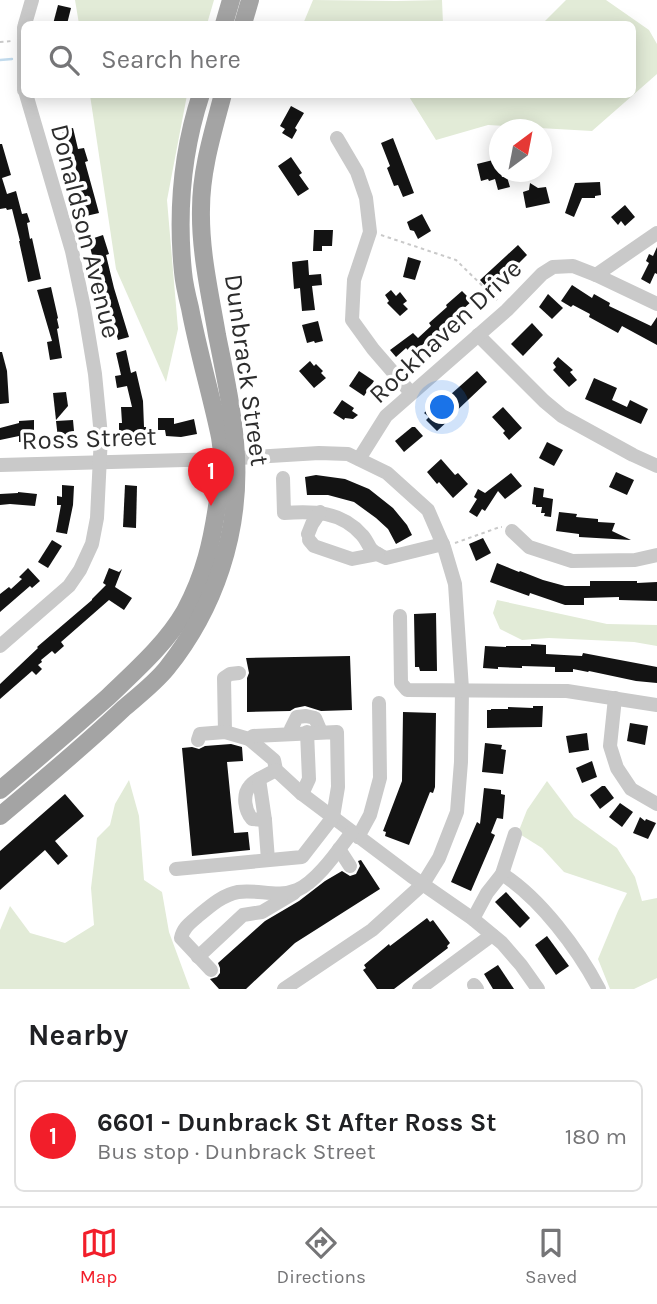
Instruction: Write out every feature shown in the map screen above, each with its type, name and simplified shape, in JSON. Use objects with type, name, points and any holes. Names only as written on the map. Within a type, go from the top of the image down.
[{"type":"main road","points":[[225,21],[231,0]]},
{"type":"main road","points":[[244,21],[250,0]]},
{"type":"main road","name":"Dunbrack Street","points":[[0,816],[84,745],[166,670],[200,620],[229,546],[236,487],[229,458],[220,438],[183,274],[182,179],[200,98]]},
{"type":"main road","name":"Dunbrack Street","points":[[0,790],[151,657],[184,612],[202,574],[212,542],[220,483],[229,458],[230,412],[206,278],[201,210],[203,178],[222,98]]},
{"type":"street","name":"Donaldson Avenue","points":[[26,21],[32,0]]},
{"type":"street","name":"Donaldson Avenue","points":[[0,646],[69,586],[80,570],[92,544],[97,518],[100,463],[101,436],[84,308],[72,251],[27,98]]},
{"type":"street","points":[[337,138],[362,185],[370,232],[354,280],[352,320],[411,393]]},
{"type":"street","points":[[596,275],[657,233]]},
{"type":"street","name":"Rockhaven Drive","points":[[359,459],[386,416],[507,310],[542,274],[553,267],[573,265],[657,304]]},
{"type":"street","points":[[478,335],[562,416],[657,466]]},
{"type":"street","name":"Ross Street","points":[[0,466],[348,454],[387,473],[428,510],[443,546],[454,584],[462,689],[457,812],[439,858],[423,884],[372,930],[284,989]]},
{"type":"street","points":[[283,478],[284,513],[320,512],[342,519],[354,527],[372,550],[386,558],[443,546]]},
{"type":"street","points":[[320,512],[312,524],[309,537],[314,546],[352,559],[379,554]]},
{"type":"street","points":[[512,531],[529,547],[572,561],[635,560],[657,555]]},
{"type":"street","points":[[400,616],[401,683],[407,690],[566,691],[657,705]]},
{"type":"street","points":[[225,732],[224,678],[240,673]]},
{"type":"street","points":[[615,698],[610,746],[617,768],[631,789],[657,804]]},
{"type":"street","points":[[198,957],[243,915],[261,912],[299,890],[322,870],[370,815],[380,778],[379,703]]},
{"type":"street","points":[[249,739],[253,736],[290,733],[297,718],[315,718],[309,779],[302,794]]},
{"type":"street","points":[[198,740],[200,734],[225,732],[249,739],[274,760],[276,770],[302,794],[492,935],[509,951],[538,989]]},
{"type":"street","points":[[176,869],[302,857],[333,817],[338,787],[337,732],[314,732]]},
{"type":"street","points":[[268,860],[259,779],[276,770]]},
{"type":"street","points":[[473,919],[487,893],[502,874],[515,834]]},
{"type":"street","points":[[339,849],[350,866]]},
{"type":"street","points":[[502,874],[511,879],[545,912],[585,962],[599,989]]},
{"type":"street","points":[[211,970],[181,938],[182,932],[216,901],[239,892],[283,894],[299,890]]},
{"type":"street","points":[[419,989],[492,935]]},
{"type":"path","points":[[370,232],[456,260],[507,310]]},
{"type":"path","points":[[443,546],[500,527],[512,531]]},
{"type":"green space","points":[[75,0],[214,0],[208,21],[78,21]]},
{"type":"green space","points":[[313,0],[442,0],[443,21],[304,21]]},
{"type":"green space","points":[[566,0],[606,0],[649,30],[657,44],[657,74],[636,92],[636,21],[545,21]]},
{"type":"green space","points":[[90,98],[186,98],[167,200],[178,329],[166,382],[116,269]]},
{"type":"green space","points":[[410,98],[630,98],[592,131],[552,129],[552,119],[489,119],[488,125],[436,140]]},
{"type":"green space","points":[[497,600],[607,624],[657,625],[657,646],[634,642],[549,638],[522,640],[500,629],[493,613]]},
{"type":"green space","points":[[129,780],[139,816],[144,880],[162,892],[169,932],[190,989],[0,989],[0,930],[10,906],[30,933],[65,943],[94,925],[91,888],[97,838],[110,825],[115,804]]},
{"type":"green space","points":[[547,781],[574,817],[617,848],[635,877],[642,901],[657,898],[657,978],[634,989],[610,989],[598,959],[627,893],[564,872],[542,848],[518,833],[527,810]]},
{"type":"building","points":[[58,5],[71,8],[68,21],[54,21]]},
{"type":"building","points":[[291,106],[304,113],[292,139],[282,133],[285,129],[280,126]]},
{"type":"building","points":[[73,128],[78,149],[84,148],[88,161],[85,162],[99,213],[86,216],[76,176],[78,175],[62,130]]},
{"type":"building","points":[[393,138],[414,193],[403,197],[398,185],[394,186],[381,143]]},
{"type":"building","points":[[0,144],[11,175],[2,178],[7,194],[16,191],[22,214],[27,213],[30,239],[32,238],[41,279],[28,282],[12,209],[0,209]]},
{"type":"building","points":[[291,157],[309,189],[298,196],[278,166]]},
{"type":"building","points":[[489,161],[489,181],[481,181],[477,164]]},
{"type":"building","points":[[496,182],[508,182],[510,187],[498,190]]},
{"type":"building","points":[[600,182],[601,195],[582,198],[574,217],[565,213],[575,183]]},
{"type":"building","points":[[530,183],[538,188],[546,187],[550,203],[526,208],[523,192],[529,190]]},
{"type":"building","points":[[625,205],[635,217],[625,226],[621,221],[618,225],[611,217]]},
{"type":"building","points":[[422,214],[431,231],[418,239],[407,222]]},
{"type":"building","points":[[314,230],[333,230],[332,246],[322,246],[322,251],[313,251]]},
{"type":"building","points":[[103,235],[114,288],[129,337],[118,340],[111,315],[106,317],[100,298],[103,298],[90,247],[93,246],[91,239]]},
{"type":"building","points":[[518,245],[527,255],[489,290],[480,280]]},
{"type":"building","points":[[657,247],[657,274],[655,273],[650,284],[641,279],[649,263],[646,261],[649,254],[653,256]]},
{"type":"building","points":[[408,257],[421,261],[415,280],[403,277]]},
{"type":"building","points":[[308,260],[309,275],[321,274],[322,285],[312,286],[315,310],[302,311],[300,288],[294,289],[292,262]]},
{"type":"building","points":[[572,285],[592,298],[594,294],[610,303],[609,306],[651,326],[657,317],[657,345],[622,326],[618,333],[589,317],[590,314],[561,301]]},
{"type":"building","points":[[51,287],[58,318],[62,358],[50,360],[47,342],[52,341],[37,290]]},
{"type":"building","points":[[391,290],[396,296],[400,292],[407,301],[403,304],[408,309],[400,316],[387,303],[389,301],[385,295]]},
{"type":"building","points":[[462,291],[472,301],[451,320],[453,321],[450,325],[433,343],[429,339],[412,354],[406,348],[396,357],[390,350],[413,333],[418,338],[431,326],[429,323]]},
{"type":"building","points":[[548,294],[563,308],[552,319],[539,307]]},
{"type":"building","points":[[318,321],[323,341],[307,343],[302,325]]},
{"type":"building","points":[[532,323],[543,335],[523,356],[511,344]]},
{"type":"building","points":[[126,350],[131,373],[136,371],[143,401],[144,427],[151,427],[150,440],[119,438],[121,407],[132,407],[127,386],[117,388],[115,376],[121,375],[116,353]]},
{"type":"building","points":[[0,352],[7,371],[9,403],[0,404]]},
{"type":"building","points":[[558,357],[573,370],[570,372],[577,380],[569,387],[553,370],[556,367],[553,363]]},
{"type":"building","points":[[310,361],[323,371],[321,373],[326,378],[314,388],[299,371]]},
{"type":"building","points":[[359,371],[374,381],[364,396],[349,386]]},
{"type":"building","points":[[477,371],[487,382],[437,431],[426,420],[429,417],[424,413]]},
{"type":"building","points":[[594,378],[617,388],[612,400],[627,407],[630,400],[648,409],[641,424],[585,399]]},
{"type":"building","points":[[66,392],[68,406],[56,420],[53,393]]},
{"type":"building","points":[[342,400],[354,408],[352,411],[358,415],[353,419],[344,420],[333,413]]},
{"type":"building","points":[[503,407],[522,428],[509,440],[503,433],[505,431],[492,417]]},
{"type":"building","points":[[158,418],[174,418],[174,424],[194,419],[197,434],[166,436],[165,430],[158,430]]},
{"type":"building","points":[[34,420],[34,441],[19,442],[19,436],[0,440],[0,428],[19,421]]},
{"type":"building","points":[[73,420],[71,443],[63,444],[62,437],[58,438],[56,421]]},
{"type":"building","points":[[412,427],[423,436],[404,452],[395,441]]},
{"type":"building","points":[[547,442],[563,450],[554,466],[539,458]]},
{"type":"building","points":[[441,459],[455,475],[458,473],[468,484],[453,498],[427,472]]},
{"type":"building","points":[[616,472],[634,480],[627,495],[609,487]]},
{"type":"building","points":[[511,473],[522,486],[505,499],[498,491],[485,511],[482,509],[477,517],[469,512],[477,499],[474,497],[478,489],[485,493]]},
{"type":"building","points":[[316,475],[345,479],[369,489],[393,508],[412,535],[396,544],[388,529],[354,502],[328,495],[307,495],[305,477]]},
{"type":"building","points":[[62,485],[74,486],[67,534],[56,532],[61,505],[57,505],[57,496],[62,497]]},
{"type":"building","points":[[125,485],[137,486],[136,528],[123,527]]},
{"type":"building","points":[[534,487],[544,489],[543,497],[553,499],[551,517],[541,513],[542,507],[532,504]]},
{"type":"building","points":[[0,494],[37,494],[35,506],[0,505]]},
{"type":"building","points":[[559,512],[598,519],[598,522],[615,523],[612,531],[631,540],[579,537],[579,534],[556,531]]},
{"type":"building","points":[[483,538],[491,553],[476,561],[469,544]]},
{"type":"building","points":[[52,540],[62,546],[48,568],[38,562]]},
{"type":"building","points":[[497,563],[565,586],[590,586],[590,581],[657,582],[657,601],[619,600],[619,597],[584,598],[584,605],[565,605],[490,582]]},
{"type":"building","points":[[28,568],[40,581],[32,588],[30,586],[0,612],[0,594],[22,579],[19,577]]},
{"type":"building","points":[[109,568],[119,572],[122,569],[115,587],[132,598],[124,610],[109,600],[61,642],[64,646],[55,654],[52,651],[41,660],[38,665],[42,669],[36,675],[32,671],[0,699],[0,684],[37,647],[92,600],[106,585],[103,583]]},
{"type":"building","points":[[436,613],[437,671],[420,671],[419,667],[415,667],[414,614]]},
{"type":"building","points":[[546,645],[546,654],[582,656],[583,653],[657,667],[657,683],[573,669],[573,672],[555,672],[555,667],[483,668],[485,646]]},
{"type":"building","points":[[350,656],[352,710],[321,711],[305,706],[290,711],[247,712],[249,673],[246,658]]},
{"type":"building","points":[[543,706],[542,727],[487,728],[487,710]]},
{"type":"building","points":[[403,712],[436,713],[435,787],[433,793],[430,792],[409,845],[385,836],[386,832],[383,831],[402,781]]},
{"type":"building","points":[[630,723],[648,726],[645,745],[627,741]]},
{"type":"building","points":[[587,733],[589,750],[569,753],[566,736]]},
{"type":"building","points":[[485,743],[502,745],[501,749],[506,750],[503,774],[482,772]]},
{"type":"building","points":[[231,744],[242,747],[243,761],[227,762],[234,833],[248,832],[250,850],[192,856],[182,748],[199,749]]},
{"type":"building","points":[[592,761],[597,777],[582,783],[576,768]]},
{"type":"building","points":[[605,786],[614,798],[600,809],[590,795]]},
{"type":"building","points":[[484,788],[501,790],[501,794],[505,795],[503,819],[497,818],[491,833],[495,835],[471,891],[451,882],[477,822],[480,824]]},
{"type":"building","points":[[65,794],[84,816],[55,841],[68,856],[58,865],[45,850],[0,890],[0,851]]},
{"type":"building","points":[[620,803],[633,812],[622,827],[609,817]]},
{"type":"building","points":[[640,817],[656,823],[648,839],[633,833]]},
{"type":"building","points":[[361,860],[380,889],[295,943],[246,989],[219,989],[210,979],[220,973],[218,963],[265,921],[342,871],[350,876],[356,874],[360,866],[358,861]]},
{"type":"building","points":[[506,892],[530,918],[520,928],[495,902]]},
{"type":"building","points":[[427,918],[430,922],[433,920],[450,943],[448,948],[394,989],[377,989],[363,970],[366,968],[364,965]]},
{"type":"building","points":[[547,936],[569,966],[556,975],[535,945]]},
{"type":"building","points":[[498,965],[514,989],[493,989],[484,974]]},
{"type":"waterway","points":[[0,60],[12,59]]},
{"type":"place","name":"6601 - Dunbrack St After Ross St","points":[[211,506]]}]
